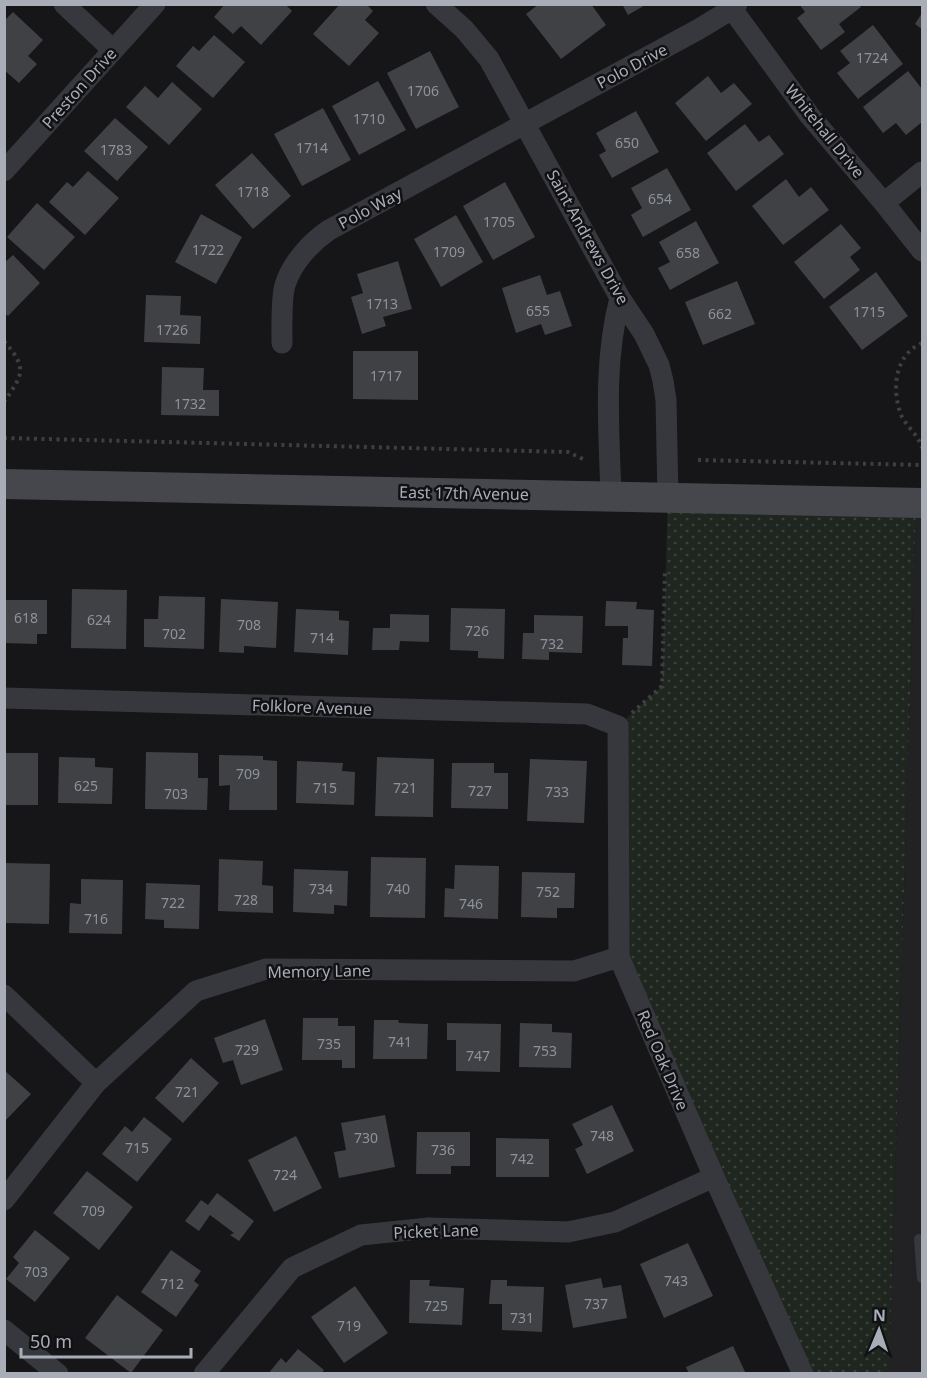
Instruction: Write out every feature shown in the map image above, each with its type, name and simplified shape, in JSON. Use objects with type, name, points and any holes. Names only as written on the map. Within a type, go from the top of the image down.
[{"type":"main road","name":"East 17th Avenue","points":[[4,484],[922,503]]},
{"type":"street","points":[[64,4],[113,50]]},
{"type":"street","name":"Preston Drive","points":[[4,171],[154,4]]},
{"type":"street","name":"Saint Andrews Drive","points":[[436,4],[464,29],[489,59],[620,298],[644,334],[659,365],[666,400],[668,498]]},
{"type":"street","name":"Polo Drive","points":[[525,124],[734,7]]},
{"type":"street","name":"Whitehall Drive","points":[[734,7],[810,116],[922,251]]},
{"type":"street","name":"Polo Way","points":[[282,343],[284,287],[291,272],[313,242],[329,230],[525,124]]},
{"type":"street","points":[[884,203],[922,172]]},
{"type":"street","points":[[611,496],[608,397],[612,335],[620,298]]},
{"type":"street","name":"Folklore Avenue","points":[[4,698],[587,714],[624,720]]},
{"type":"street","name":"Red Oak Drive","points":[[624,720],[619,957],[714,1177],[803,1374]]},
{"type":"street","name":"Memory Lane","points":[[4,1200],[96,1083],[196,991],[266,969],[574,970],[619,957]]},
{"type":"street","points":[[4,994],[96,1083]]},
{"type":"street","name":"Picket Lane","points":[[204,1374],[292,1268],[361,1235],[429,1228],[568,1232],[615,1222],[714,1177]]},
{"type":"street","points":[[4,1330],[58,1374]]},
{"type":"lane","points":[[919,1239],[922,1278]]},
{"type":"path","points":[[4,341],[16,355],[21,370],[4,402]]},
{"type":"path","points":[[922,343],[902,361],[897,375],[896,388],[902,417],[921,441],[922,448]]},
{"type":"path","points":[[4,438],[568,452],[585,460]]},
{"type":"path","points":[[698,460],[922,465]]},
{"type":"path","points":[[624,720],[662,686],[665,570]]},
{"type":"shaded area","points":[[668,498],[916,503],[889,1373],[803,1373],[619,957],[618,726],[662,686]]},
{"type":"shaded area","points":[[916,503],[922,503],[922,1373],[889,1374]]},
{"type":"building","points":[[225,4],[285,4],[292,11],[261,45],[241,26],[233,34],[214,17]]},
{"type":"building","points":[[340,4],[366,4],[373,11],[365,20],[379,33],[349,66],[313,34]]},
{"type":"building","points":[[539,4],[591,4],[606,25],[561,59],[526,14]]},
{"type":"building","points":[[622,4],[647,4],[628,15]]},
{"type":"building","points":[[799,4],[859,4],[861,7],[839,24],[845,32],[821,50],[797,18],[805,12]]},
{"type":"building","points":[[13,12],[43,40],[28,56],[37,64],[19,83],[4,70],[4,21]]},
{"type":"building","points":[[922,13],[922,29],[915,24]]},
{"type":"building","points":[[873,25],[903,64],[858,99],[837,73],[850,63],[840,51]]},
{"type":"building","points":[[214,35],[245,62],[213,98],[176,66],[193,46],[199,51]]},
{"type":"building","points":[[430,51],[459,107],[416,129],[387,73]]},
{"type":"building","points":[[908,71],[922,89],[922,122],[906,135],[896,123],[883,133],[863,107]]},
{"type":"building","points":[[708,76],[721,93],[734,83],[752,104],[706,141],[675,103]]},
{"type":"building","points":[[378,81],[406,130],[359,155],[332,106]]},
{"type":"building","points":[[172,82],[202,109],[169,145],[126,107],[145,86],[158,98]]},
{"type":"building","points":[[323,108],[351,160],[302,186],[274,134]]},
{"type":"building","points":[[636,111],[659,152],[612,178],[599,155],[606,151],[596,133]]},
{"type":"building","points":[[115,118],[148,147],[117,181],[84,151]]},
{"type":"building","points":[[745,124],[759,142],[769,135],[784,154],[736,191],[707,153]]},
{"type":"building","points":[[252,153],[291,196],[253,229],[215,185]]},
{"type":"building","points":[[667,168],[691,210],[643,237],[631,215],[642,208],[631,188]]},
{"type":"building","points":[[88,171],[119,198],[85,235],[49,202],[67,182],[73,187]]},
{"type":"building","points":[[786,179],[799,197],[811,187],[829,210],[783,245],[752,206]]},
{"type":"building","points":[[505,182],[535,237],[493,260],[463,206]]},
{"type":"building","points":[[37,203],[75,237],[44,270],[7,237]]},
{"type":"building","points":[[201,214],[242,237],[216,284],[175,262]]},
{"type":"building","points":[[456,215],[483,262],[441,287],[414,239]]},
{"type":"building","points":[[696,221],[719,263],[670,290],[658,268],[670,262],[659,242]]},
{"type":"building","points":[[841,224],[861,248],[850,257],[860,270],[824,299],[794,262]]},
{"type":"building","points":[[13,255],[40,283],[8,316],[4,313],[4,263]]},
{"type":"building","points":[[398,261],[412,309],[383,317],[386,326],[362,334],[351,297],[363,293],[357,274]]},
{"type":"building","points":[[876,272],[908,316],[862,350],[829,307]]},
{"type":"building","points":[[540,275],[547,295],[560,291],[572,326],[545,335],[541,324],[516,333],[502,288]]},
{"type":"building","points":[[737,281],[755,324],[703,345],[685,302]]},
{"type":"building","points":[[146,295],[181,296],[180,315],[201,316],[200,344],[144,342]]},
{"type":"building","points":[[353,351],[418,351],[418,400],[353,399]]},
{"type":"building","points":[[162,367],[204,368],[203,390],[219,390],[219,416],[161,415]]},
{"type":"building","points":[[72,589],[127,590],[126,649],[71,648]]},
{"type":"building","points":[[159,596],[205,597],[204,649],[144,647],[144,619],[158,619]]},
{"type":"building","points":[[221,599],[278,602],[276,648],[244,646],[244,653],[219,652]]},
{"type":"building","points":[[4,600],[47,600],[47,634],[37,634],[37,644],[4,643]]},
{"type":"building","points":[[606,601],[637,602],[636,609],[654,610],[652,666],[622,665],[623,638],[628,638],[628,626],[605,626]]},
{"type":"building","points":[[451,608],[505,609],[504,659],[478,658],[478,651],[450,650]]},
{"type":"building","points":[[296,609],[339,611],[339,620],[349,621],[348,655],[294,652]]},
{"type":"building","points":[[390,614],[429,615],[429,642],[400,641],[399,650],[372,650],[373,628],[390,628]]},
{"type":"building","points":[[534,615],[583,616],[582,653],[549,652],[549,660],[522,659],[523,633],[534,633]]},
{"type":"building","points":[[146,752],[198,753],[198,778],[208,778],[207,810],[145,809]]},
{"type":"building","points":[[4,753],[38,753],[38,805],[4,805]]},
{"type":"building","points":[[219,755],[263,756],[263,760],[277,761],[277,810],[229,810],[230,785],[219,786]]},
{"type":"building","points":[[59,757],[95,758],[95,767],[113,768],[112,804],[58,803]]},
{"type":"building","points":[[377,757],[434,759],[433,817],[375,816]]},
{"type":"building","points":[[530,759],[587,761],[584,823],[527,821]]},
{"type":"building","points":[[297,761],[343,763],[342,771],[355,772],[354,805],[296,803]]},
{"type":"building","points":[[452,763],[494,763],[494,773],[508,773],[508,809],[451,808]]},
{"type":"building","points":[[371,857],[426,858],[425,918],[370,917]]},
{"type":"building","points":[[219,859],[263,861],[262,885],[273,886],[273,913],[218,911]]},
{"type":"building","points":[[4,863],[50,864],[49,924],[4,923]]},
{"type":"building","points":[[455,865],[499,866],[498,919],[444,917],[445,888],[454,889]]},
{"type":"building","points":[[294,869],[348,871],[347,906],[334,905],[334,914],[293,912]]},
{"type":"building","points":[[522,872],[575,873],[574,908],[557,908],[557,918],[521,917]]},
{"type":"building","points":[[81,879],[123,880],[122,934],[69,933],[70,903],[81,904]]},
{"type":"building","points":[[146,883],[200,885],[199,929],[164,928],[164,920],[145,919]]},
{"type":"building","points":[[303,1018],[338,1018],[338,1026],[355,1026],[355,1068],[342,1068],[342,1060],[302,1060]]},
{"type":"building","points":[[265,1019],[283,1070],[241,1085],[233,1060],[223,1063],[214,1038]]},
{"type":"building","points":[[374,1020],[428,1024],[427,1059],[373,1059]]},
{"type":"building","points":[[447,1023],[501,1024],[500,1072],[456,1071],[456,1040],[447,1040]]},
{"type":"building","points":[[520,1023],[552,1024],[552,1032],[572,1033],[571,1068],[519,1067]]},
{"type":"building","points":[[191,1058],[219,1083],[183,1123],[155,1098]]},
{"type":"building","points":[[4,1070],[31,1094],[4,1122]]},
{"type":"building","points":[[612,1105],[634,1151],[587,1174],[575,1149],[583,1145],[572,1124]]},
{"type":"building","points":[[385,1115],[395,1167],[339,1178],[334,1152],[346,1150],[341,1123]]},
{"type":"building","points":[[144,1117],[172,1139],[137,1182],[102,1154],[125,1126],[132,1132]]},
{"type":"building","points":[[417,1132],[470,1132],[470,1166],[451,1166],[451,1174],[416,1174]]},
{"type":"building","points":[[296,1136],[322,1188],[274,1212],[248,1160]]},
{"type":"building","points":[[496,1138],[549,1139],[549,1177],[496,1177]]},
{"type":"building","points":[[87,1171],[133,1207],[99,1250],[53,1213]]},
{"type":"building","points":[[217,1193],[254,1221],[239,1241],[230,1235],[234,1233],[210,1215],[199,1231],[185,1221],[201,1200],[208,1205]]},
{"type":"building","points":[[35,1230],[70,1258],[35,1302],[6,1279],[19,1263],[13,1257]]},
{"type":"building","points":[[688,1243],[713,1296],[664,1318],[640,1264]]},
{"type":"building","points":[[171,1250],[201,1271],[194,1281],[199,1285],[176,1317],[141,1292]]},
{"type":"building","points":[[601,1278],[603,1288],[621,1285],[627,1318],[573,1328],[565,1285]]},
{"type":"building","points":[[410,1280],[430,1280],[429,1286],[464,1288],[462,1325],[409,1323]]},
{"type":"building","points":[[491,1280],[507,1280],[507,1286],[544,1287],[542,1332],[502,1330],[502,1304],[489,1304]]},
{"type":"building","points":[[355,1286],[388,1333],[344,1363],[311,1317]]},
{"type":"building","points":[[117,1295],[163,1330],[131,1373],[85,1338]]},
{"type":"building","points":[[733,1346],[746,1374],[689,1374],[686,1367]]},
{"type":"building","points":[[298,1349],[324,1370],[321,1374],[268,1374],[281,1358],[286,1363]]}]
